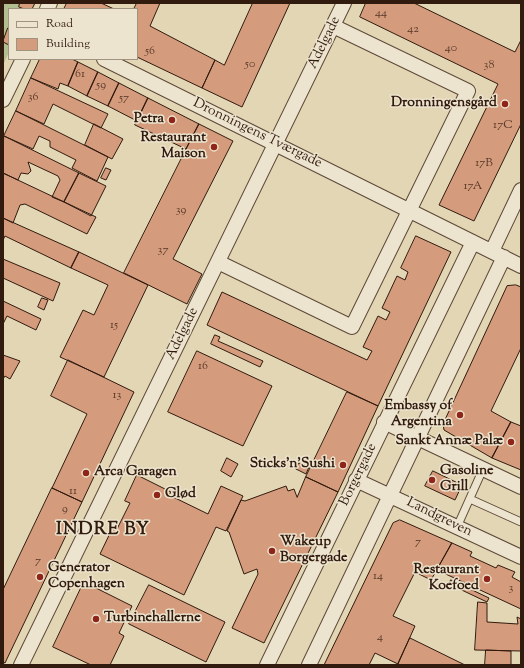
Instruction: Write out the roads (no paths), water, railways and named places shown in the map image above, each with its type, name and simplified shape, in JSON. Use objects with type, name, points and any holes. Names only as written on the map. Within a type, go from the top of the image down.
[{"type":"street","name":"Adelgade","points":[[21,665],[344,3]]},
{"type":"street","points":[[218,262],[352,327],[468,91],[333,26]]},
{"type":"street","points":[[3,100],[23,60]]},
{"type":"street","name":"Dronningens Tværgade","points":[[106,60],[521,266]]},
{"type":"street","points":[[309,665],[418,439],[498,254],[521,190]]},
{"type":"street","name":"Borgergade","points":[[268,665],[384,422],[473,242]]},
{"type":"street","points":[[384,422],[521,487]]},
{"type":"street","name":"Landgreven","points":[[356,480],[521,557]]},
{"type":"lane","points":[[457,527],[483,469]]},
{"type":"lane","points":[[470,499],[521,522]]},
{"type":"place","name":"Dronningensgård","points":[[505,104]]},
{"type":"place","name":"Petra","points":[[172,120]]},
{"type":"place","name":"Restaurant Maison","points":[[214,147]]},
{"type":"place","name":"Embassy of Argentina","points":[[460,415]]},
{"type":"place","name":"Sankt Annæ Palæ","points":[[511,442]]},
{"type":"place","name":"Sticks'n'Sushi","points":[[343,465]]},
{"type":"place","name":"Arca Garagen","points":[[86,473]]},
{"type":"place","name":"Gasoline Grill","points":[[432,480]]},
{"type":"place","name":"Glød","points":[[157,495]]},
{"type":"place","name":"Wakeup Borgergade","points":[[272,551]]},
{"type":"place","name":"Generator Copenhagen","points":[[40,577]]},
{"type":"place","name":"Restaurant Koefoed","points":[[487,579]]},
{"type":"place","name":"Turbinehallerne","points":[[96,619]]},
{"type":"district","name":"INDRE BY","points":[[103,531]]}]
